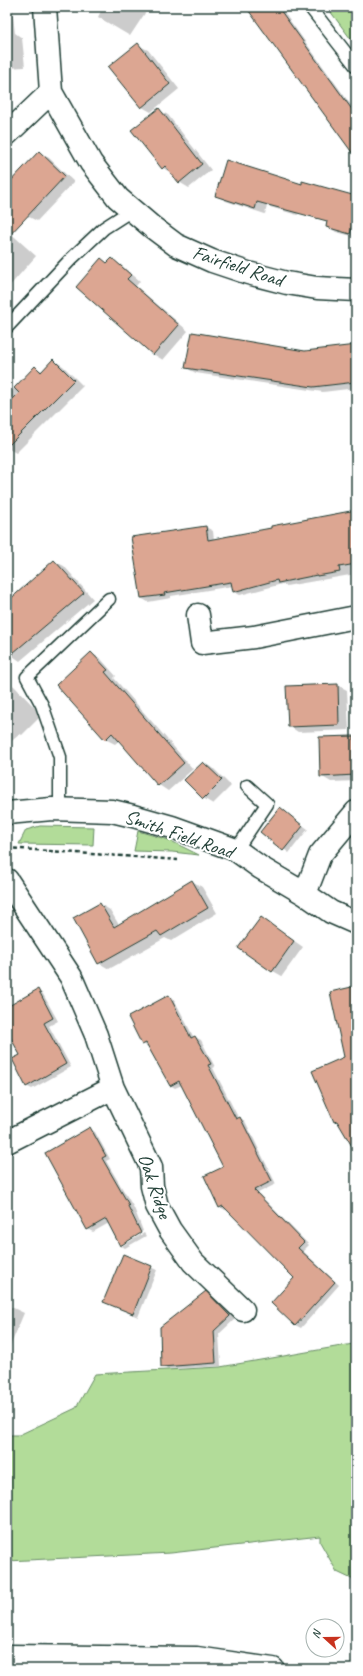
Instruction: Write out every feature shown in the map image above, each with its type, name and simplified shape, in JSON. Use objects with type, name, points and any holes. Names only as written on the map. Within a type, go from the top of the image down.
[{"type":"main road","name":"Fairfield Road","points":[[45,7],[51,92],[91,163],[118,198],[176,245],[212,261],[248,273],[287,283],[317,288],[356,290]]},
{"type":"main road","points":[[7,134],[51,92]]},
{"type":"main road","points":[[198,615],[202,643],[254,637],[356,617]]},
{"type":"main road","name":"Smith Field Road","points":[[7,813],[60,810],[112,812],[133,816],[172,827],[236,850],[261,868],[305,894],[331,912],[356,923]]},
{"type":"main road","points":[[305,894],[320,855],[356,812]]},
{"type":"main road","name":"Oak Ridge","points":[[7,880],[71,977],[96,1035],[113,1088],[151,1166],[152,1186],[157,1206],[170,1230],[192,1262],[243,1310]]},
{"type":"main road","points":[[7,1142],[113,1088]]},
{"type":"main road","points":[[7,1656],[197,1658],[273,1669]]},
{"type":"lane","points":[[310,7],[356,66]]},
{"type":"lane","points":[[7,327],[71,258],[104,228],[132,210]]},
{"type":"lane","points":[[60,810],[60,757],[42,705],[27,677],[109,599]]},
{"type":"lane","points":[[236,850],[267,804],[247,786]]},
{"type":"path","points":[[7,848],[183,860]]},
{"type":"green space","points":[[327,7],[356,7],[356,46]]},
{"type":"green space","points":[[40,826],[94,827],[93,845],[19,844],[26,830]]},
{"type":"green space","points":[[138,831],[169,840],[199,855],[172,852],[134,851]]},
{"type":"green space","points":[[356,1342],[356,1581],[337,1572],[320,1542],[320,1536],[171,1553],[7,1561],[7,1435],[19,1435],[76,1408],[95,1374],[220,1367],[353,1344]]},
{"type":"building","points":[[246,7],[278,7],[356,115],[356,158]]},
{"type":"building","points":[[138,43],[170,84],[141,108],[108,67]]},
{"type":"building","points":[[159,108],[202,164],[179,183],[165,166],[162,169],[131,130]]},
{"type":"building","points":[[39,151],[65,176],[7,238],[7,185]]},
{"type":"building","points":[[226,160],[302,184],[302,181],[356,196],[356,214],[350,234],[326,227],[327,221],[257,202],[255,209],[215,196]]},
{"type":"building","points":[[101,258],[107,263],[112,258],[131,275],[127,279],[179,325],[153,355],[76,287]]},
{"type":"building","points":[[192,332],[305,351],[356,345],[356,382],[313,387],[185,368]]},
{"type":"building","points":[[53,359],[74,380],[7,447],[7,405],[19,393],[14,388],[35,366],[41,372]]},
{"type":"building","points":[[356,510],[356,564],[339,567],[340,572],[278,583],[277,580],[233,592],[231,582],[164,593],[165,595],[141,598],[131,537],[206,526],[208,540],[271,528],[271,526]]},
{"type":"building","points":[[54,560],[84,593],[7,658],[7,602]]},
{"type":"building","points":[[91,652],[108,670],[105,672],[184,763],[158,786],[112,733],[105,740],[56,685]]},
{"type":"building","points":[[338,684],[339,725],[288,727],[286,686]]},
{"type":"building","points":[[354,736],[355,775],[320,777],[319,737]]},
{"type":"building","points":[[203,762],[222,780],[203,799],[184,780]]},
{"type":"building","points":[[280,807],[303,826],[283,851],[260,832]]},
{"type":"building","points":[[192,880],[208,908],[161,936],[157,931],[98,964],[73,918],[100,903],[114,927]]},
{"type":"building","points":[[261,917],[294,941],[272,972],[238,948]]},
{"type":"building","points":[[356,986],[356,1153],[337,1121],[334,1122],[312,1071],[344,1057],[330,992]]},
{"type":"building","points":[[38,989],[53,1018],[44,1023],[66,1064],[26,1087],[12,1059],[20,1055],[7,1031],[7,1007]]},
{"type":"building","points":[[169,995],[191,1038],[195,1036],[211,1064],[208,1065],[236,1119],[240,1117],[272,1181],[254,1190],[304,1242],[298,1248],[335,1282],[295,1326],[271,1303],[294,1278],[223,1206],[219,1208],[204,1176],[223,1167],[179,1081],[170,1086],[146,1043],[142,1045],[128,1017]]},
{"type":"building","points":[[90,1127],[106,1156],[102,1158],[129,1205],[128,1206],[141,1233],[120,1246],[106,1219],[87,1230],[45,1153]]},
{"type":"building","points":[[123,1254],[152,1266],[133,1314],[103,1302]]},
{"type":"building","points":[[206,1291],[230,1316],[214,1331],[216,1363],[161,1367],[160,1327]]}]
